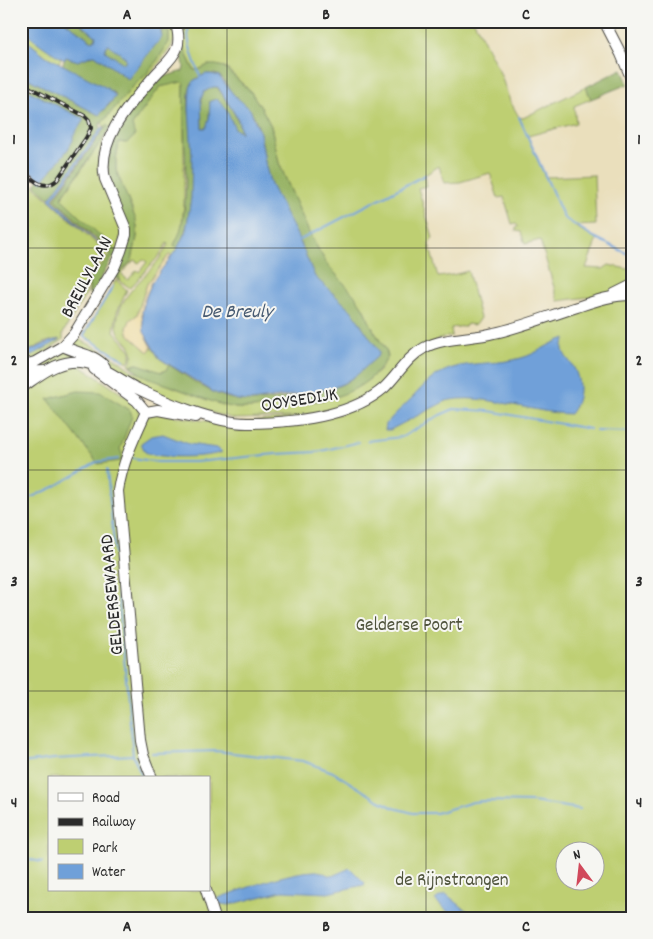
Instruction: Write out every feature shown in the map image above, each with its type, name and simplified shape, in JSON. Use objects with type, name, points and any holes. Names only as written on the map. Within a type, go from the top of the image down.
[{"type":"street","name":"BREULYLAAN","points":[[21,372],[31,364],[63,346],[74,334],[114,268],[126,235],[124,224],[103,170],[103,154],[107,140],[142,91],[174,56],[179,39],[175,21]]},
{"type":"street","points":[[604,21],[629,65],[632,80]]},
{"type":"street","points":[[611,296],[632,285]]},
{"type":"street","name":"OOYSEDIJK","points":[[21,388],[56,366],[71,362],[88,364],[109,372],[153,396],[214,418],[246,423],[314,417],[343,411],[370,398],[383,388],[409,360],[425,348],[438,343],[492,334],[611,296],[632,295]]},
{"type":"street","points":[[63,346],[69,350],[92,356],[104,365],[109,372]]},
{"type":"street","points":[[88,364],[97,373],[137,401],[146,412],[158,410],[214,418]]},
{"type":"street","points":[[21,372],[49,370]]},
{"type":"street","name":"GELDERSEWAARD","points":[[146,412],[125,460],[118,491],[140,740],[143,755],[151,776]]},
{"type":"street","points":[[207,892],[215,918]]},
{"type":"green space","points":[[64,21],[77,21],[97,37],[92,41]]},
{"type":"green space","points":[[158,21],[173,21],[175,39],[171,47],[111,128],[107,127],[55,199],[111,252],[111,256],[89,278],[90,294],[88,293],[88,277],[110,254],[101,244],[99,246],[100,243],[53,199],[105,129],[102,123],[134,85],[146,75],[169,42],[169,32],[161,29]]},
{"type":"green space","points":[[178,21],[474,21],[519,117],[523,118],[586,87],[591,99],[574,106],[576,123],[528,136],[545,177],[594,175],[596,225],[574,226],[597,239],[586,268],[603,269],[609,265],[627,269],[632,266],[632,282],[611,293],[558,301],[540,240],[525,244],[521,232],[516,231],[518,227],[516,223],[512,224],[504,197],[498,198],[490,173],[460,182],[444,183],[439,166],[425,175],[427,186],[418,188],[433,238],[429,244],[438,277],[468,271],[480,318],[475,325],[467,324],[466,326],[451,328],[452,336],[438,339],[382,386],[350,406],[294,417],[235,419],[202,410],[155,392],[128,379],[105,364],[45,368],[21,367],[76,338],[118,360],[131,370],[178,389],[235,408],[252,408],[324,400],[367,381],[379,371],[388,357],[363,308],[327,264],[310,235],[279,163],[271,126],[262,109],[251,92],[225,67],[208,65],[194,70],[180,41]]},
{"type":"green space","points":[[21,23],[34,38],[61,58],[59,63],[46,56],[21,36]]},
{"type":"green space","points":[[161,29],[169,32],[169,42],[146,75],[134,85],[100,123],[101,129],[51,200],[35,185],[39,180],[42,182],[68,149],[73,136],[83,121],[82,118],[21,87],[21,75],[99,115],[110,104],[116,94],[64,66],[63,63],[66,57],[80,60],[95,55],[126,78],[162,33]]},
{"type":"green space","points":[[180,41],[194,70],[208,65],[224,67],[251,92],[271,126],[279,163],[310,235],[327,264],[356,297],[386,350],[388,357],[378,371],[354,389],[340,395],[310,402],[257,408],[236,408],[213,402],[157,381],[130,366],[138,364],[161,372],[165,371],[169,365],[219,395],[237,400],[260,401],[306,395],[333,388],[352,378],[379,355],[353,314],[315,277],[300,240],[271,185],[255,118],[251,111],[232,93],[224,80],[218,75],[205,74],[197,78],[190,88],[189,106],[193,164],[192,195],[187,225],[177,249],[174,245],[180,233],[183,218],[186,184],[184,84],[182,82],[160,87],[132,125],[135,136],[127,143],[119,142],[116,170],[136,220],[137,237],[132,260],[119,274],[120,281],[114,277],[127,241],[112,191],[107,165],[113,136],[141,97],[163,77],[183,71]]},
{"type":"green space","points":[[108,44],[127,58],[125,63],[123,64],[105,51]]},
{"type":"green space","points":[[622,69],[628,84],[591,99],[586,87]]},
{"type":"green space","points":[[182,81],[184,84],[184,204],[181,231],[174,245],[177,249],[172,256],[169,255],[147,284],[137,315],[131,320],[127,328],[129,335],[148,352],[152,347],[159,358],[169,365],[165,371],[157,372],[138,364],[129,365],[132,351],[118,331],[117,321],[125,299],[156,264],[168,244],[130,288],[120,281],[119,274],[132,259],[137,237],[137,227],[132,209],[118,177],[116,160],[119,142],[125,143],[132,125],[160,87]],"holes":[[[143,259],[147,262],[139,272],[137,270],[128,280],[121,274],[134,260],[139,263]]]},
{"type":"green space","points":[[217,87],[228,103],[242,133],[235,130],[227,110],[210,101],[209,119],[206,128],[202,128],[201,99],[204,92]]},
{"type":"green space","points":[[107,125],[110,128],[61,198],[118,253],[110,262],[92,295],[90,294],[89,278],[111,256],[111,252],[55,199]]},
{"type":"green space","points":[[105,136],[99,156],[98,173],[121,230],[117,252],[61,199]]},
{"type":"green space","points":[[21,174],[108,254],[84,277],[86,294],[63,333],[63,340],[36,359],[21,362],[21,358],[25,358],[59,339],[46,342],[21,355]]},
{"type":"green space","points":[[116,280],[127,290],[117,312],[114,331],[131,351],[131,357],[128,362],[84,336]]},
{"type":"green space","name":"Gelderse Poort","points":[[632,298],[632,918],[21,918],[21,389],[48,372],[71,365],[82,367],[131,400],[138,409],[141,419],[156,413],[225,424],[340,414],[402,373],[424,351],[590,305]]},
{"type":"green space","points":[[78,391],[100,392],[130,410],[132,416],[120,449],[123,457],[121,461],[98,464],[48,399]]},
{"type":"sand","points":[[169,255],[172,256],[149,288],[142,310],[142,321],[152,347],[148,352],[129,335],[127,328],[130,320],[137,315],[147,284]]},
{"type":"water","points":[[21,21],[64,21],[92,41],[95,40],[96,36],[77,21],[158,21],[162,37],[128,79],[95,55],[78,61],[66,57],[64,60],[39,44]],"holes":[[[108,44],[126,58],[125,63],[123,63],[105,51],[105,48]]]},
{"type":"water","points":[[21,36],[46,56],[107,88],[116,96],[99,115],[21,75]]},
{"type":"water","name":"De Breuly","points":[[205,74],[219,76],[234,95],[250,109],[260,133],[271,185],[298,237],[315,277],[351,310],[379,351],[379,355],[358,374],[344,383],[313,392],[251,401],[238,400],[215,393],[159,358],[144,332],[142,312],[152,282],[177,249],[186,231],[191,198],[192,156],[189,109],[190,88],[193,81]],"holes":[[[213,87],[218,87],[238,119],[241,133],[235,129],[227,111],[217,99],[210,101],[209,119],[206,128],[202,128],[201,99],[204,92]]]},
{"type":"water","points":[[21,87],[83,118],[68,149],[42,182],[21,163]]},
{"type":"water","points":[[101,128],[104,128],[52,199],[99,244],[49,199]]},
{"type":"water","points":[[566,338],[563,348],[576,372],[579,385],[578,397],[570,414],[491,401],[460,399],[446,401],[390,430],[385,430],[386,424],[392,417],[428,381],[439,374],[460,366],[521,358]]},
{"type":"water","points":[[54,340],[60,340],[29,357],[21,358],[21,355]]},
{"type":"water","points":[[163,434],[189,444],[217,448],[222,452],[206,456],[183,457],[160,456],[145,452],[141,443],[151,436]]},
{"type":"water","points":[[350,868],[365,883],[364,885],[328,893],[282,891],[229,905],[220,904],[217,899],[285,876],[316,871],[332,876]]},
{"type":"water","points":[[446,894],[466,910],[480,918],[455,918],[435,900]]},
{"type":"waterway","points":[[190,21],[188,28],[189,42],[200,76]]},
{"type":"waterway","points":[[519,117],[564,218],[594,237],[632,256]]},
{"type":"waterway","points":[[300,240],[425,175]]},
{"type":"waterway","points":[[113,286],[83,336],[124,360]]},
{"type":"waterway","points":[[367,441],[402,437],[454,409],[489,411],[590,429]]},
{"type":"waterway","points":[[596,431],[632,432]]},
{"type":"waterway","points":[[133,458],[158,462],[196,462],[317,452],[359,442]]},
{"type":"waterway","points":[[21,502],[54,487],[97,462],[118,459]]},
{"type":"waterway","points":[[107,470],[115,554]]},
{"type":"waterway","points":[[21,763],[54,759],[133,755],[115,560]]},
{"type":"waterway","points":[[152,753],[216,751],[303,761],[333,772],[394,808],[413,813],[436,813],[473,802],[483,801],[533,802],[580,809]]},
{"type":"waterway","points":[[133,755],[142,776]]},
{"type":"waterway","points":[[21,858],[42,862]]},
{"type":"railway","points":[[21,83],[85,116],[89,120],[91,128],[57,180],[52,183],[47,185],[38,183],[21,169]]},
{"type":"park label","name":"de Rijnstrangen","points":[[452,878]]}]
